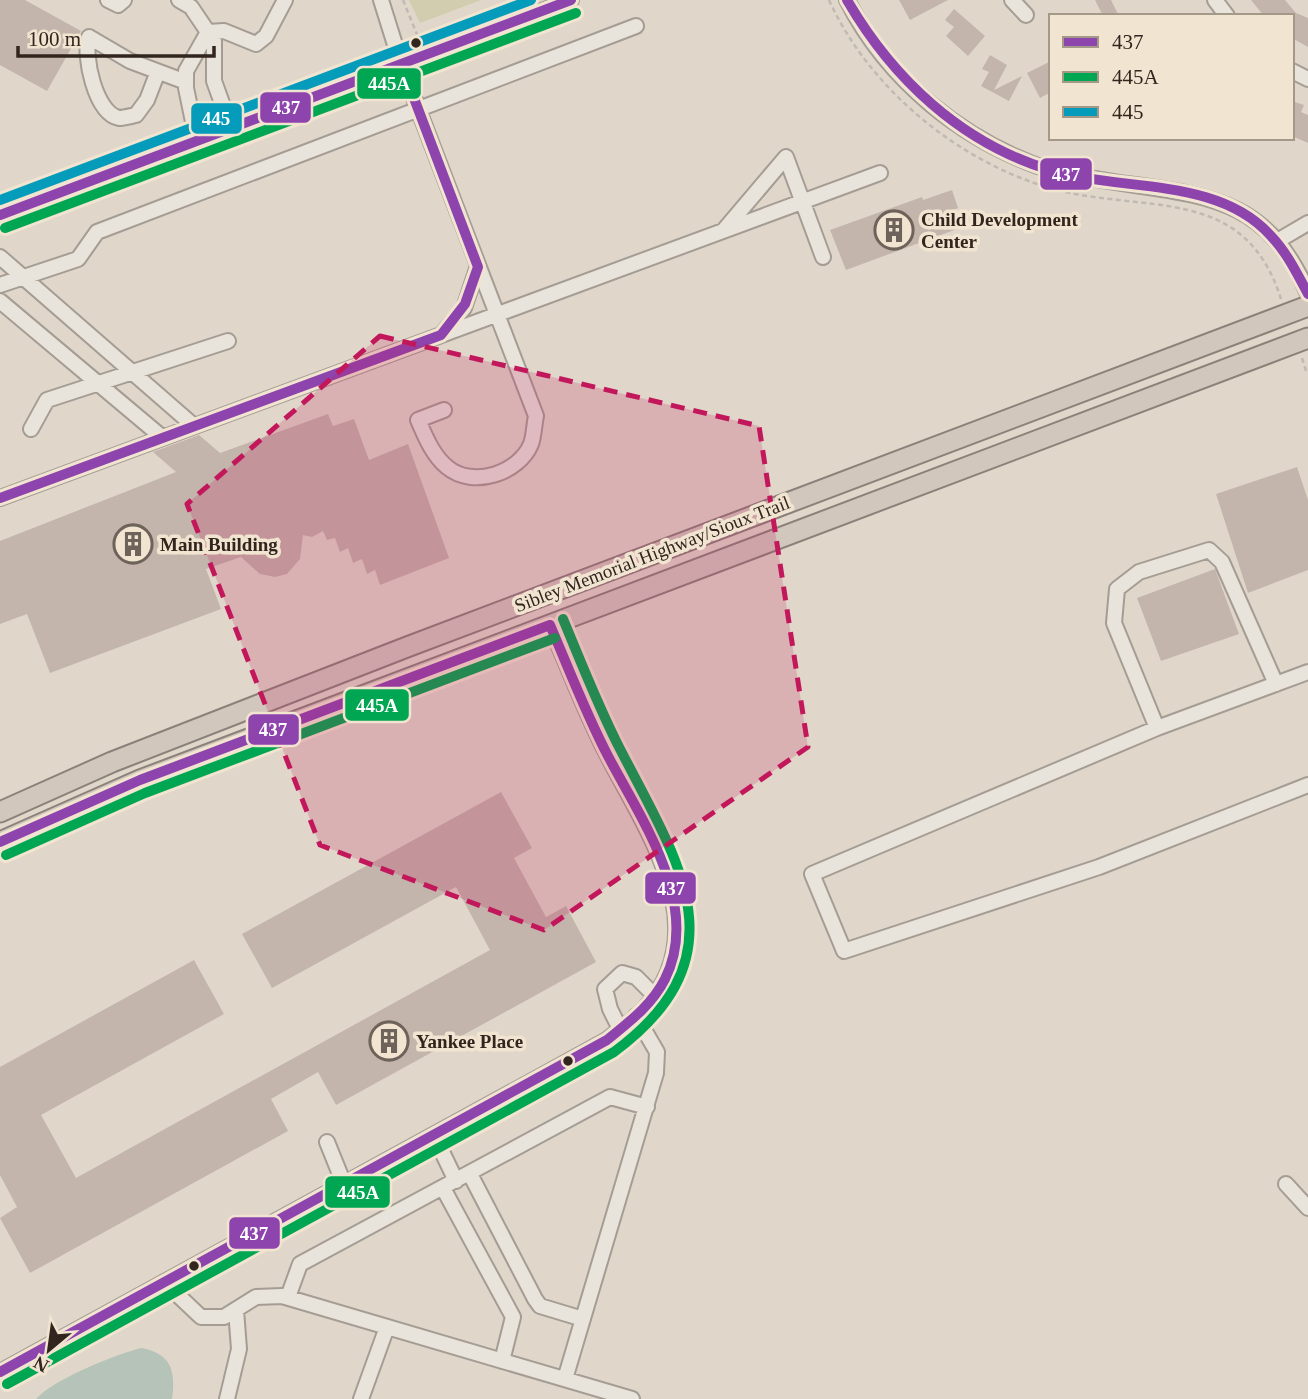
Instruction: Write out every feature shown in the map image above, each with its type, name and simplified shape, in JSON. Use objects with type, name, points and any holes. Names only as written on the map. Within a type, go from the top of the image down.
[{"type":"highway","name":"Sibley Memorial Highway/Sioux Trail","points":[[0,812],[112,762],[394,652],[1308,306]]},
{"type":"highway","name":"Sibley Memorial Highway/Sioux Trail","points":[[0,842],[140,780],[1308,338]]},
{"type":"street","points":[[108,0],[118,5],[124,0]]},
{"type":"street","points":[[179,0],[191,7],[214,41],[214,81],[230,128]]},
{"type":"street","points":[[208,32],[224,31],[256,44],[266,36],[285,0]]},
{"type":"street","points":[[381,0],[401,64],[495,315],[536,416],[531,444],[513,466],[493,476],[463,475],[447,467],[428,443],[418,420],[444,410]]},
{"type":"street","points":[[0,215],[401,64],[549,4],[571,0]]},
{"type":"street","points":[[847,0],[860,25],[900,77],[949,120],[995,148],[1050,170],[1227,203],[1253,217],[1279,240],[1296,266],[1308,294]]},
{"type":"street","points":[[1012,0],[1026,15]]},
{"type":"street","points":[[0,285],[25,279],[78,259],[97,232],[636,26]]},
{"type":"street","points":[[197,141],[186,71],[208,32]]},
{"type":"street","points":[[157,74],[147,100],[136,115],[118,118],[105,110],[96,92],[85,49],[89,37],[105,49],[157,74],[186,82]]},
{"type":"street","points":[[723,231],[786,157],[823,257]]},
{"type":"street","points":[[0,498],[880,173]]},
{"type":"street","points":[[1279,240],[1308,223]]},
{"type":"street","points":[[0,257],[194,426]]},
{"type":"street","points":[[442,335],[464,308],[478,267]]},
{"type":"street","points":[[0,301],[163,438]]},
{"type":"street","points":[[31,429],[47,400],[135,374],[228,341]]},
{"type":"street","points":[[1157,728],[1114,623],[1117,589],[1139,572],[1209,550],[1222,562],[1276,684]]},
{"type":"street","points":[[0,1372],[607,1040],[636,1016],[654,995],[672,954],[676,924],[674,893],[664,864],[606,752],[550,625]]},
{"type":"street","points":[[1308,672],[1157,728],[812,874],[844,951],[1099,867],[1308,785]]},
{"type":"street","points":[[621,1029],[610,1009],[605,989],[622,973],[636,977],[654,995]]},
{"type":"street","points":[[565,1379],[656,1073],[657,1052],[636,1016]]},
{"type":"street","points":[[288,1297],[300,1264],[610,1097],[647,1107]]},
{"type":"street","points":[[434,1135],[450,1184],[513,1317],[502,1361]]},
{"type":"street","points":[[327,1142],[344,1184]]},
{"type":"street","points":[[470,1174],[540,1306],[583,1319]]},
{"type":"street","points":[[1286,1184],[1308,1208]]},
{"type":"street","points":[[164,1282],[201,1317],[224,1317],[256,1297],[288,1297],[632,1399]]},
{"type":"street","points":[[228,1399],[239,1349],[236,1310]]},
{"type":"street","points":[[361,1399],[387,1327]]},
{"type":"path","points":[[403,0],[418,37]]},
{"type":"path","points":[[224,111],[516,0]]},
{"type":"path","points":[[0,194],[193,122]]},
{"type":"highlighted area","points":[[380,336],[759,426],[808,747],[544,930],[320,845],[187,504]]},
{"type":"shaded area","points":[[409,0],[481,0],[420,23]]},
{"type":"shaded area","points":[[141,1348],[159,1354],[169,1365],[173,1380],[172,1399],[36,1399],[70,1376]]},
{"type":"building","points":[[0,0],[25,0],[81,31],[47,91],[0,65]]},
{"type":"building","points":[[899,0],[948,0],[910,20]]},
{"type":"building","points":[[1095,0],[1111,0],[1118,14],[1102,14]]},
{"type":"building","points":[[1251,0],[1285,0],[1296,13],[1308,18],[1308,47],[1294,39],[1294,14],[1262,14]]},
{"type":"building","points":[[954,9],[985,36],[968,56],[946,36],[954,27],[945,20]]},
{"type":"building","points":[[990,55],[1007,65],[994,90],[1022,76],[1009,101],[981,86],[989,72],[982,69]]},
{"type":"building","points":[[1049,62],[1049,93],[1040,98],[1027,73]]},
{"type":"building","points":[[1294,102],[1304,105],[1301,112],[1308,115],[1308,143],[1294,137]]},
{"type":"building","name":"Child Development Center","points":[[952,190],[958,208],[951,211],[957,229],[846,270],[830,230],[922,197],[923,200]]},
{"type":"building","name":"Main Building","points":[[328,414],[333,426],[354,419],[369,460],[408,444],[449,558],[380,585],[375,570],[367,574],[362,559],[353,563],[348,548],[340,552],[335,538],[327,540],[323,531],[312,537],[303,535],[300,559],[287,574],[275,577],[260,574],[241,557],[206,569],[221,609],[50,673],[27,614],[0,624],[0,541],[176,472],[153,452],[199,435],[220,453]]},
{"type":"building","points":[[1297,467],[1308,500],[1308,570],[1248,593],[1216,494]]},
{"type":"building","points":[[1215,569],[1239,634],[1161,661],[1137,598]]},
{"type":"building","name":"Yankee Place","points":[[501,792],[532,848],[514,858],[546,917],[566,906],[596,962],[336,1105],[318,1072],[271,1099],[288,1131],[30,1273],[0,1218],[17,1207],[0,1175],[0,1067],[194,960],[224,1014],[41,1115],[76,1178],[490,950],[456,887],[272,988],[242,934]]},
{"type":"transit line","name":"445","points":[[0,200],[531,0]]},
{"type":"transit line","name":"437","points":[[0,215],[571,0]]},
{"type":"transit line","name":"437","points":[[847,0],[865,29],[908,81],[932,104],[987,143],[1018,158],[1077,177],[1167,189],[1224,203],[1249,217],[1271,236],[1287,256],[1308,294]]},
{"type":"transit line","name":"445A","points":[[5,228],[576,13]]},
{"type":"transit line","name":"437","points":[[0,498],[441,335],[465,304],[478,267],[401,64]]},
{"type":"transit line","name":"445A","points":[[7,1384],[614,1052],[654,1016],[678,980],[689,943],[688,906],[678,868],[662,830],[604,716],[563,619]]},
{"type":"transit line","name":"437","points":[[0,842],[140,780],[550,625]]},
{"type":"transit line","name":"437","points":[[0,1372],[607,1040],[654,997],[665,979],[675,951],[676,922],[672,893],[663,863],[600,740],[550,625]]},
{"type":"transit line","name":"445A","points":[[6,855],[145,793],[555,638]]},
{"type":"place","name":"Child Development Center","points":[[894,230]]},
{"type":"place","name":"Main Building","points":[[133,544]]},
{"type":"place","name":"Yankee Place","points":[[389,1041]]}]
